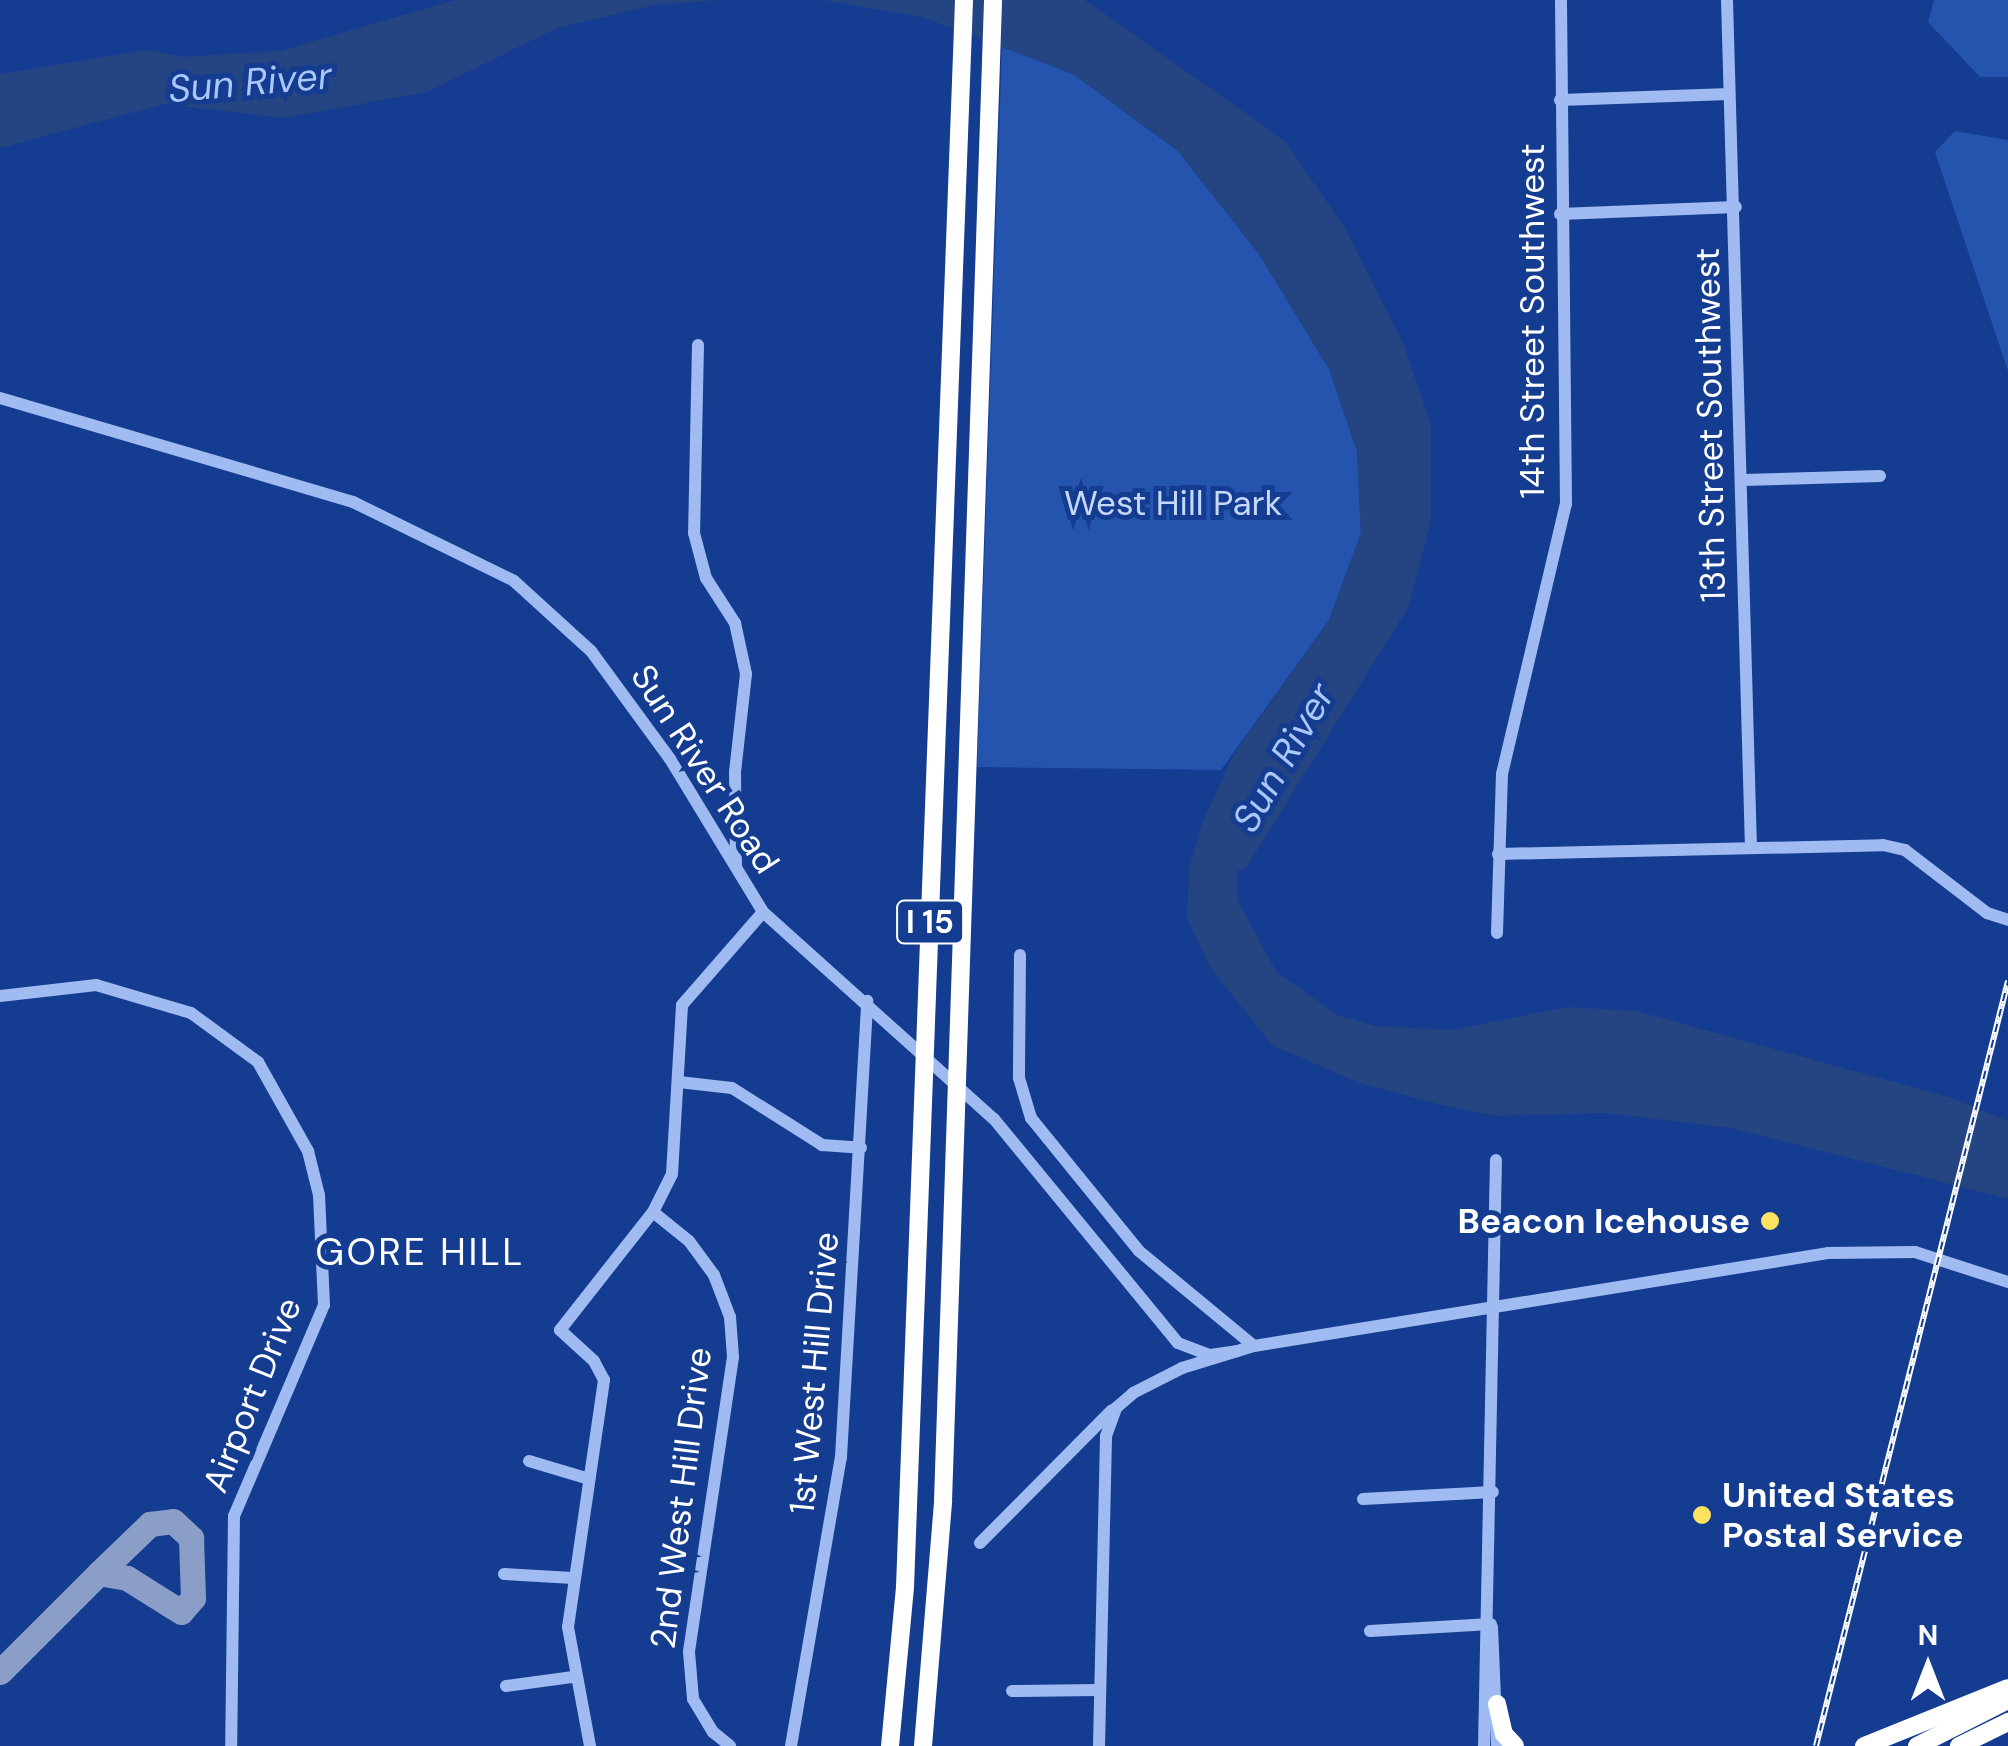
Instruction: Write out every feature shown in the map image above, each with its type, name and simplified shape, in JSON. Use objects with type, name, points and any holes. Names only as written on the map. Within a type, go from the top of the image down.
[{"type":"highway","name":"I 15","points":[[890,1746],[905,1588],[964,0]]},
{"type":"highway","name":"I 15","points":[[922,1746],[942,1501],[994,0]]},
{"type":"highway","points":[[1864,1746],[2008,1688]]},
{"type":"highway","points":[[1917,1746],[2008,1700]]},
{"type":"highway","points":[[1497,1704],[1504,1734],[1515,1746]]},
{"type":"highway","points":[[1959,1746],[2008,1722]]},
{"type":"street","name":"14th Street Southwest","points":[[1497,933],[1502,774],[1566,504],[1560,0]]},
{"type":"street","name":"13th Street Southwest","points":[[1726,0],[1736,207],[1750,848]]},
{"type":"street","points":[[1560,100],[1729,94]]},
{"type":"street","points":[[1560,214],[1736,207]]},
{"type":"street","points":[[698,345],[694,532],[706,578],[735,623],[746,674],[735,772],[736,868]]},
{"type":"street","name":"Sun River Road","points":[[0,398],[353,502],[514,580],[591,651],[670,759],[762,912],[867,1001],[994,1119],[1178,1343],[1210,1355],[1237,1351]]},
{"type":"street","points":[[1743,480],[1880,476]]},
{"type":"street","points":[[1498,854],[1750,848],[1905,850],[1988,912],[2008,920]]},
{"type":"street","points":[[590,1746],[572,1677],[572,1578],[604,1380],[594,1361],[560,1330],[652,1212],[677,1154],[682,1004],[689,990],[762,912]]},
{"type":"street","points":[[1020,955],[1019,1078],[1031,1118],[1138,1250],[1254,1346]]},
{"type":"street","name":"Airport Drive","points":[[0,996],[96,985],[191,1012],[258,1062],[308,1151],[319,1194],[324,1306],[234,1516],[231,1746]]},
{"type":"street","name":"1st West Hill Drive","points":[[791,1746],[840,1456],[867,1001]]},
{"type":"street","points":[[679,1082],[732,1088],[822,1145],[861,1148]]},
{"type":"street","points":[[1484,1746],[1484,1648],[1491,1624],[1496,1160]]},
{"type":"street","name":"2nd West Hill Drive","points":[[652,1212],[689,1241],[714,1275],[730,1317],[732,1357],[689,1652],[692,1699],[712,1732],[730,1746]]},
{"type":"street","points":[[980,1543],[1085,1431],[1133,1393],[1254,1346],[1493,1304],[1870,1249],[1915,1252],[2008,1282]]},
{"type":"street","points":[[1099,1746],[1106,1436],[1116,1408]]},
{"type":"street","points":[[530,1461],[589,1478]]},
{"type":"street","points":[[1363,1500],[1493,1492]]},
{"type":"street","points":[[504,1574],[572,1578]]},
{"type":"street","points":[[1370,1631],[1491,1624]]},
{"type":"street","points":[[1491,1624],[1498,1643],[1496,1746]]},
{"type":"street","points":[[506,1686],[572,1677]]},
{"type":"street","points":[[1012,1691],[1098,1690]]},
{"type":"green space","points":[[1934,0],[2008,0],[2008,77],[1980,77],[1928,22]]},
{"type":"green space","name":"West Hill Park","points":[[1002,47],[1073,74],[1178,151],[1259,254],[1329,369],[1357,451],[1361,533],[1329,620],[1221,770],[977,767]]},
{"type":"green space","points":[[1955,131],[2008,140],[2008,371],[1935,152]]},
{"type":"water","name":"Sun River","points":[[455,0],[718,0],[655,5],[557,28],[427,92],[283,118],[164,104],[0,148],[0,74],[146,50],[184,57],[280,51]]},
{"type":"water","name":"Sun River","points":[[822,0],[1085,0],[1285,141],[1345,228],[1403,343],[1431,425],[1431,520],[1409,606],[1246,868],[1237,871],[1238,901],[1276,971],[1337,1015],[1376,1026],[1452,1030],[1566,1007],[1636,1011],[1952,1098],[2008,1121],[2008,1199],[1732,1128],[1604,1113],[1496,1116],[1446,1106],[1359,1083],[1272,1045],[1210,967],[1187,918],[1189,869],[1202,823],[1234,754],[1329,620],[1361,533],[1357,451],[1329,369],[1259,254],[1178,151],[1073,74],[922,17]]},
{"type":"taxiway","points":[[0,1672],[99,1573],[150,1524],[173,1521],[191,1538],[193,1598],[181,1612],[127,1578],[99,1573]]},
{"type":"railway","points":[[1816,1746],[2008,981]]},
{"type":"place","name":"Beacon Icehouse","points":[[1770,1221]]},
{"type":"place","name":"United States Postal Service","points":[[1702,1515]]},
{"type":"district","name":"GORE HILL","points":[[420,1253]]}]
